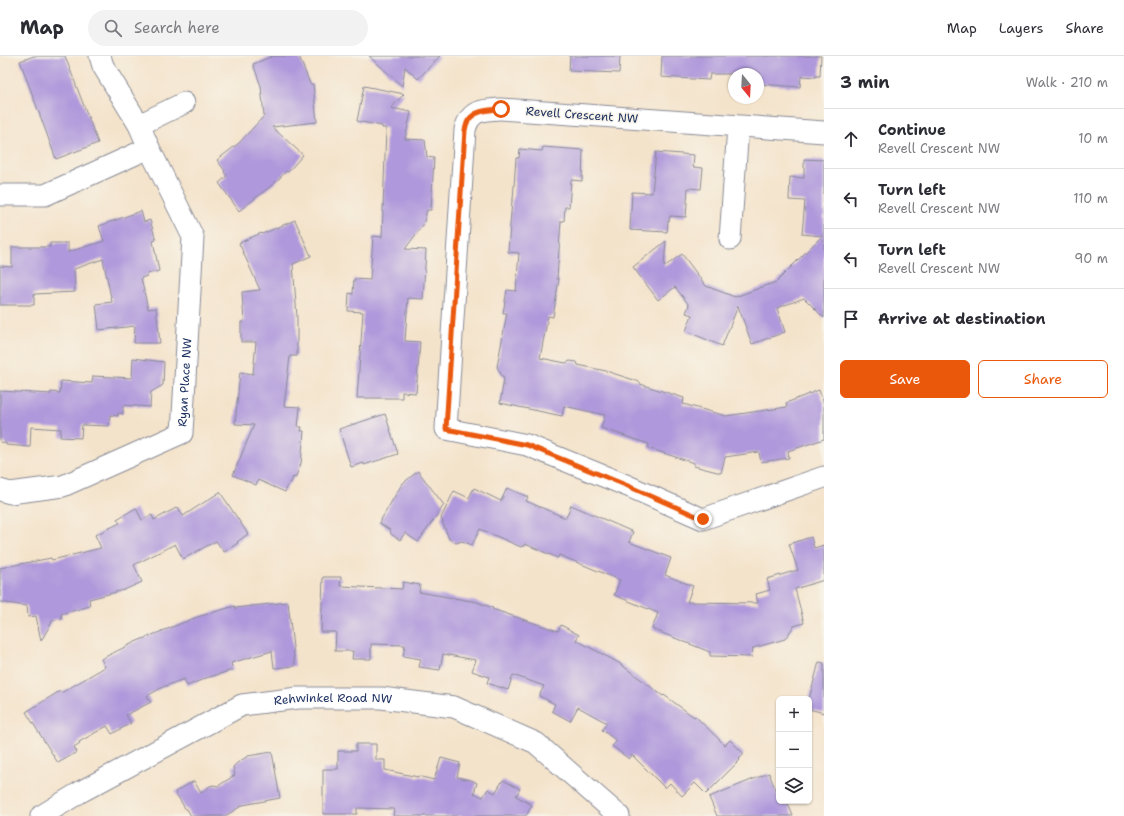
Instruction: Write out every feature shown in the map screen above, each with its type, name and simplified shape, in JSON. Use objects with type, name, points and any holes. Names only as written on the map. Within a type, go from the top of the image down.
[{"type":"street","name":"Ryan Place NW","points":[[0,490],[10,493],[64,486],[182,433],[193,237],[139,125],[103,66],[100,56]]},
{"type":"street","points":[[139,125],[184,103]]},
{"type":"street","name":"Revell Crescent NW","points":[[824,132],[501,109],[478,112],[472,116],[467,121],[465,130],[446,429],[527,445],[628,486],[703,519],[824,477]]},
{"type":"street","points":[[730,239],[738,127]]},
{"type":"street","points":[[0,195],[45,195],[149,148]]},
{"type":"street","name":"Rehwinkel Road NW","points":[[40,816],[82,791],[242,706],[298,698],[381,698],[454,707],[536,743],[619,816]]},
{"type":"building","points":[[34,56],[65,56],[98,143],[56,159],[20,61]]},
{"type":"building","points":[[273,56],[299,56],[310,84],[313,84],[317,122],[272,127],[303,155],[288,172],[286,171],[276,182],[239,211],[219,183],[227,176],[217,160],[239,143],[264,116],[261,86],[253,64]]},
{"type":"building","points":[[369,56],[440,56],[418,79],[405,67],[402,86]]},
{"type":"building","points":[[570,56],[620,56],[619,73],[569,71]]},
{"type":"building","points":[[662,56],[821,56],[820,76],[801,76],[800,87],[764,84],[764,68],[728,68],[728,74],[710,74],[709,80],[661,77]]},
{"type":"building","points":[[364,86],[404,94],[391,108],[411,112],[405,139],[425,140],[427,157],[434,158],[431,210],[427,210],[423,225],[405,249],[426,250],[423,299],[408,298],[405,341],[420,342],[416,393],[402,392],[402,398],[357,398],[363,312],[348,311],[349,293],[353,294],[354,279],[370,280],[373,236],[382,237],[386,128],[357,121]]},
{"type":"building","points":[[543,147],[583,150],[582,181],[571,180],[569,207],[565,207],[564,221],[561,221],[557,279],[559,279],[553,317],[548,316],[540,358],[566,363],[570,361],[577,362],[578,365],[606,371],[684,398],[683,404],[726,416],[787,407],[786,403],[819,390],[824,404],[824,439],[788,451],[789,458],[761,462],[759,452],[725,457],[721,473],[694,466],[694,463],[648,448],[649,444],[601,428],[605,415],[564,406],[562,416],[500,403],[504,379],[497,367],[507,313],[503,313],[507,290],[516,291],[519,253],[508,252],[516,158],[519,158],[520,149],[542,151]]},
{"type":"building","points":[[656,152],[694,155],[693,167],[703,168],[701,189],[688,188],[686,217],[670,216],[667,232],[630,230],[632,192],[652,193]]},
{"type":"building","points":[[804,159],[824,160],[824,318],[804,298],[777,308],[785,332],[752,344],[738,306],[722,346],[686,331],[692,315],[686,313],[689,305],[675,287],[658,300],[633,267],[666,241],[664,267],[682,254],[706,286],[735,297],[776,282],[822,236],[802,234],[805,201],[789,200],[790,177],[804,178]]},
{"type":"building","points":[[141,211],[144,222],[150,220],[156,240],[153,241],[159,271],[147,274],[147,276],[141,278],[148,309],[156,308],[160,343],[134,343],[135,326],[99,330],[96,304],[112,302],[103,259],[74,269],[75,292],[34,294],[34,305],[0,305],[0,266],[12,267],[12,247],[50,247],[50,243],[68,243],[68,252],[104,241],[99,226]]},
{"type":"building","points":[[295,220],[311,256],[293,264],[297,317],[297,356],[290,356],[284,406],[300,407],[298,427],[302,427],[301,431],[304,431],[301,464],[295,478],[293,477],[285,492],[258,480],[256,485],[233,475],[254,425],[235,424],[240,372],[253,374],[256,342],[241,342],[241,322],[244,322],[242,292],[260,290],[239,243]]},
{"type":"building","points":[[133,358],[164,362],[163,385],[151,392],[150,407],[123,405],[123,414],[118,413],[118,416],[110,415],[109,426],[82,425],[81,438],[60,437],[61,429],[31,427],[30,447],[6,445],[6,443],[0,442],[0,391],[51,394],[51,392],[60,393],[61,381],[92,383],[93,376],[132,378]]},
{"type":"building","points":[[385,414],[398,454],[364,465],[364,463],[351,467],[339,429]]},
{"type":"building","points":[[418,471],[444,505],[418,542],[405,533],[400,540],[391,534],[390,530],[379,523],[402,484]]},
{"type":"building","points":[[474,488],[501,501],[507,488],[528,497],[526,501],[566,518],[571,505],[633,532],[629,542],[671,558],[665,575],[693,586],[687,602],[758,603],[756,594],[770,590],[767,579],[798,570],[789,544],[811,537],[814,548],[824,545],[824,580],[795,589],[804,623],[794,626],[785,639],[753,648],[752,657],[710,656],[710,652],[652,629],[658,613],[614,595],[620,580],[559,555],[558,558],[525,544],[521,547],[480,529],[472,545],[462,541],[456,543],[449,539],[441,518],[454,491],[469,498]]},
{"type":"building","points":[[220,492],[248,534],[224,552],[216,541],[183,559],[175,544],[134,565],[142,582],[124,590],[89,599],[90,606],[61,614],[62,619],[53,620],[41,641],[36,616],[28,617],[27,606],[0,602],[0,568],[51,558],[52,560],[101,548],[95,535],[120,523],[117,519],[136,508],[142,520],[152,515],[154,520],[178,507],[183,516]]},
{"type":"building","points":[[323,577],[341,577],[340,586],[402,589],[403,582],[420,585],[419,592],[477,602],[493,608],[492,609],[558,631],[561,625],[579,635],[576,640],[619,663],[663,696],[664,695],[694,717],[695,716],[725,745],[730,740],[744,754],[739,759],[740,760],[706,794],[695,783],[682,796],[670,783],[665,788],[632,755],[629,759],[612,746],[617,741],[602,730],[607,723],[578,707],[570,721],[552,711],[555,704],[539,696],[544,686],[513,675],[508,690],[487,683],[489,677],[472,671],[476,660],[443,654],[440,670],[419,667],[421,659],[403,656],[405,645],[371,644],[371,659],[352,659],[353,651],[335,651],[336,632],[321,632]]},
{"type":"building","points":[[288,602],[295,666],[274,668],[272,651],[231,663],[233,670],[206,678],[187,686],[184,679],[163,687],[147,696],[151,702],[126,715],[131,723],[112,734],[107,726],[79,742],[80,743],[74,747],[77,752],[58,763],[26,712],[60,691],[61,693],[105,667],[101,659],[135,642],[197,617],[235,606],[235,608]]},
{"type":"building","points":[[819,662],[824,663],[824,713],[812,710],[812,696],[810,696]]},
{"type":"building","points":[[356,744],[376,744],[376,760],[385,760],[385,770],[434,780],[441,758],[460,763],[457,777],[477,783],[474,793],[483,797],[488,789],[495,793],[503,780],[520,789],[516,796],[532,805],[526,816],[393,816],[394,809],[357,808],[357,814],[323,814],[323,769],[338,769],[338,751],[356,751]]},
{"type":"building","points":[[272,752],[280,798],[243,805],[225,816],[191,816],[175,792],[194,781],[201,793],[210,786],[218,786],[235,775],[233,767],[248,756]]},
{"type":"building","points":[[769,773],[776,791],[776,804],[788,804],[793,816],[717,816],[709,797]]},
{"type":"route","points":[[501,109],[478,112],[467,121],[465,130],[446,429],[527,445],[628,486],[703,519]]}]
